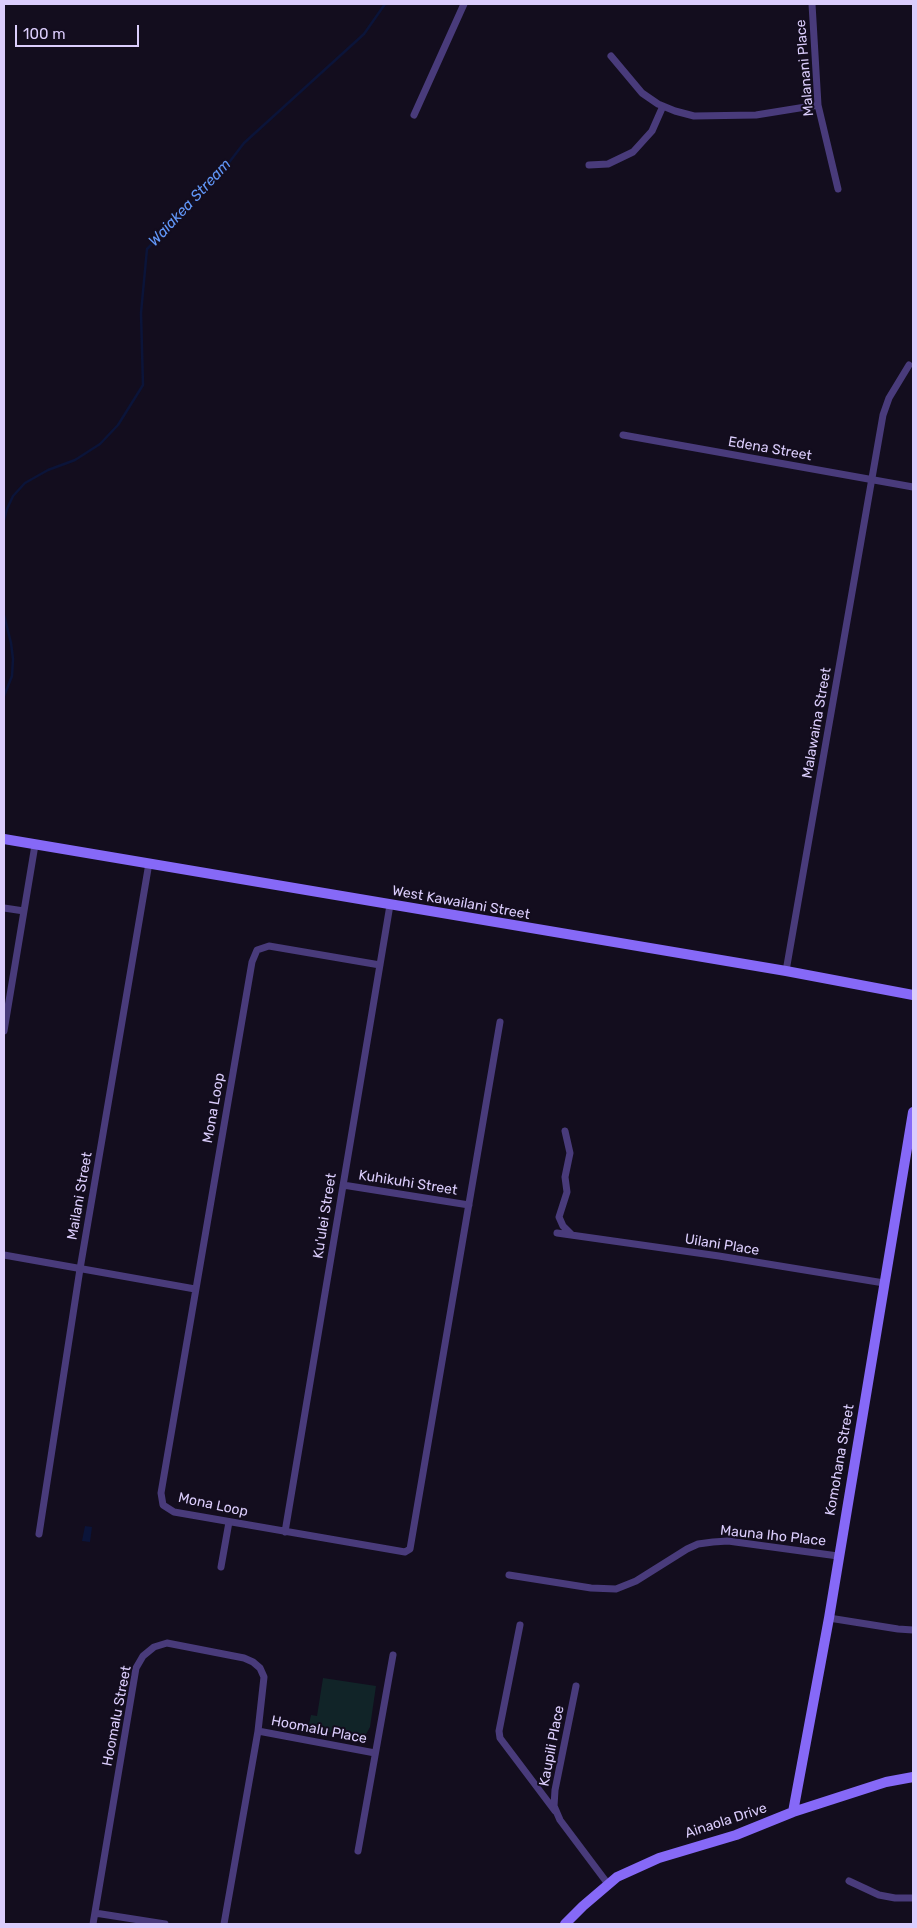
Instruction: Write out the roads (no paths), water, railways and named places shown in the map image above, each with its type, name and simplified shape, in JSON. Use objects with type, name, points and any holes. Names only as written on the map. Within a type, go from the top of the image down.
[{"type":"street","points":[[414,116],[464,4]]},
{"type":"street","name":"Malanani Place","points":[[812,4],[818,105],[838,189]]},
{"type":"street","points":[[611,56],[642,93],[663,106],[694,116],[756,115],[818,105]]},
{"type":"street","points":[[589,165],[608,164],[633,152],[652,131],[663,106]]},
{"type":"street","name":"Malawaina Street","points":[[786,971],[882,415],[888,398],[909,365]]},
{"type":"street","name":"Edena Street","points":[[623,435],[913,487]]},
{"type":"street","name":"West Kawailani Street","points":[[4,839],[786,971],[913,995]]},
{"type":"street","points":[[4,1027],[35,845]]},
{"type":"street","name":"Mailani Street","points":[[38,1534],[148,863]]},
{"type":"street","name":"Ku'ulei Street","points":[[285,1532],[390,905]]},
{"type":"street","points":[[4,908],[24,911]]},
{"type":"street","name":"Mona Loop","points":[[380,965],[269,946],[257,950],[252,962],[161,1493],[163,1505],[174,1512],[405,1552],[410,1549],[500,1022]]},
{"type":"street","name":"Komohana Street","points":[[794,1812],[829,1618],[913,1112]]},
{"type":"street","points":[[565,1131],[570,1153],[565,1176],[567,1192],[559,1217],[563,1226],[572,1235]]},
{"type":"street","name":"Kuhikuhi Street","points":[[343,1185],[469,1205]]},
{"type":"street","name":"Uilani Place","points":[[557,1233],[719,1256],[884,1284]]},
{"type":"street","points":[[4,1255],[195,1289]]},
{"type":"street","points":[[221,1568],[229,1522]]},
{"type":"street","name":"Mauna Iho Place","points":[[510,1575],[591,1588],[616,1589],[636,1581],[686,1549],[698,1544],[728,1541],[838,1556]]},
{"type":"street","points":[[829,1618],[898,1630],[913,1630]]},
{"type":"street","points":[[520,1624],[499,1730],[500,1738],[557,1813]]},
{"type":"street","name":"Hoomalu Street","points":[[93,1924],[136,1668],[143,1656],[154,1647],[167,1643],[244,1658],[260,1668],[264,1677],[258,1731],[224,1924]]},
{"type":"street","name":"Hoomalu Place","points":[[358,1851],[392,1655]]},
{"type":"street","name":"Kaupili Place","points":[[576,1686],[555,1790],[554,1806],[560,1820],[608,1884]]},
{"type":"street","name":"Hoomalu Place","points":[[258,1731],[375,1753]]},
{"type":"street","name":"Ainaola Drive","points":[[565,1924],[617,1877],[659,1858],[736,1835],[794,1812],[886,1782],[913,1777]]},
{"type":"street","points":[[849,1881],[879,1895],[895,1898],[913,1898]]},
{"type":"street","points":[[95,1912],[165,1924]]},
{"type":"water","points":[[85,1526],[92,1527],[90,1542],[82,1541]]},
{"type":"waterway","name":"Waiakea Stream","points":[[4,520],[13,496],[25,483],[48,470],[75,460],[100,444],[118,425],[143,385],[141,313],[147,249],[214,182],[244,143],[364,34],[385,4]]},
{"type":"waterway","name":"Waiakea Stream","points":[[4,615],[13,659],[12,676],[4,696]]}]
